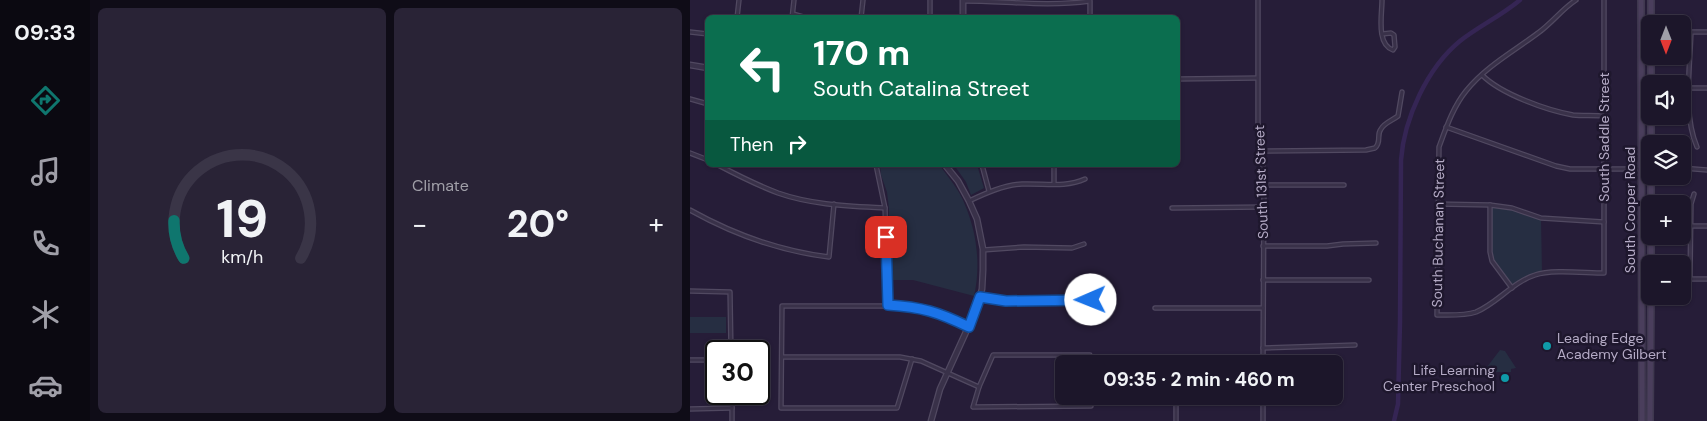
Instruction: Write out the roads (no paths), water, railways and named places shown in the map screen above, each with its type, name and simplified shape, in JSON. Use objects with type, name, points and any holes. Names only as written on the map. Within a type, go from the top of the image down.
[{"type":"main road","name":"South Cooper Road","points":[[1641,0],[1641,135]]},
{"type":"main road","points":[[1651,0],[1651,15]]},
{"type":"main road","name":"South Cooper Road","points":[[1641,185],[1642,421]]},
{"type":"main road","points":[[1650,421],[1651,305]]},
{"type":"main road","points":[[1641,316],[1651,315]]},
{"type":"street","points":[[736,15],[739,0]]},
{"type":"street","points":[[793,15],[794,0]]},
{"type":"street","points":[[862,0],[862,15]]},
{"type":"street","points":[[930,0],[930,15]]},
{"type":"street","points":[[963,15],[963,0],[1001,1],[1023,4],[1065,4],[1090,1],[1090,15]]},
{"type":"street","name":"South 131st Street","points":[[1258,0],[1258,123],[1264,184],[1263,355]]},
{"type":"street","points":[[1382,0],[1382,34],[1385,45],[1393,50],[1395,47],[1394,35],[1391,33],[1382,34]]},
{"type":"street","name":"South Buchanan Street","points":[[1512,288],[1477,312],[1464,315],[1437,315],[1439,147],[1455,108],[1466,90],[1576,0]]},
{"type":"street","name":"South Saddle Street","points":[[1512,288],[1532,276],[1542,273],[1604,273],[1604,0]]},
{"type":"street","points":[[690,32],[705,34]]},
{"type":"street","points":[[1690,75],[1691,32],[1707,32]]},
{"type":"street","points":[[690,65],[705,68]]},
{"type":"street","points":[[1482,75],[1491,84],[1505,92],[1558,112],[1575,115],[1604,116]]},
{"type":"street","points":[[1180,79],[1257,78]]},
{"type":"street","points":[[1691,88],[1707,88]]},
{"type":"street","points":[[1262,151],[1366,150],[1375,148],[1379,144],[1381,128],[1398,116],[1402,92]]},
{"type":"street","points":[[690,99],[705,103]]},
{"type":"street","points":[[1691,112],[1692,135],[1697,148]]},
{"type":"street","points":[[1446,127],[1556,166],[1570,169],[1641,169]]},
{"type":"street","points":[[690,153],[705,159]]},
{"type":"street","points":[[722,167],[778,193],[799,199],[885,208]]},
{"type":"street","points":[[876,167],[885,208],[888,305]]},
{"type":"street","points":[[931,421],[940,389],[969,327],[980,297],[983,270],[983,250],[977,220],[969,200],[958,181],[947,167]]},
{"type":"street","points":[[983,167],[990,192]]},
{"type":"street","points":[[1054,167],[1054,184]]},
{"type":"street","points":[[1691,169],[1707,170]]},
{"type":"street","points":[[969,200],[1020,184],[1072,184],[1085,179]]},
{"type":"street","points":[[1264,184],[1344,185]]},
{"type":"street","points":[[1691,204],[1694,194]]},
{"type":"street","points":[[690,210],[755,240],[829,257],[834,204]]},
{"type":"street","points":[[1438,204],[1490,205],[1512,208],[1546,219],[1604,222]]},
{"type":"street","points":[[1490,205],[1490,252],[1492,261],[1512,288]]},
{"type":"street","points":[[1172,208],[1264,207]]},
{"type":"street","points":[[1691,226],[1707,226]]},
{"type":"street","points":[[1263,246],[1327,246],[1376,243]]},
{"type":"street","points":[[983,250],[1024,247],[1072,248],[1084,244]]},
{"type":"street","points":[[1691,245],[1690,279],[1707,279]]},
{"type":"street","points":[[1263,280],[1369,280]]},
{"type":"street","points":[[690,291],[730,292],[731,340]]},
{"type":"street","points":[[980,297],[1006,301],[1091,300]]},
{"type":"street","points":[[912,359],[897,408],[781,408],[782,306],[910,306],[931,310],[969,327]]},
{"type":"street","points":[[1155,308],[1263,308]]},
{"type":"street","points":[[1263,348],[1355,345]]},
{"type":"street","points":[[1055,355],[992,355],[973,407],[1091,405]]},
{"type":"street","points":[[782,357],[900,357],[912,359],[979,387]]},
{"type":"street","points":[[690,360],[705,360]]},
{"type":"street","points":[[1176,405],[1176,421]]},
{"type":"street","points":[[1263,405],[1263,421]]},
{"type":"street","points":[[690,408],[732,408],[732,421]]},
{"type":"street","points":[[935,412],[936,421]]},
{"type":"waterway","points":[[1394,421],[1398,404],[1401,160],[1403,144],[1412,111],[1437,65],[1448,52],[1460,41],[1520,0]]},
{"type":"place","name":"Leading Edge Academy Gilbert","points":[[1547,346]]},
{"type":"place","name":"Life Learning Center Preschool","points":[[1505,378]]}]
